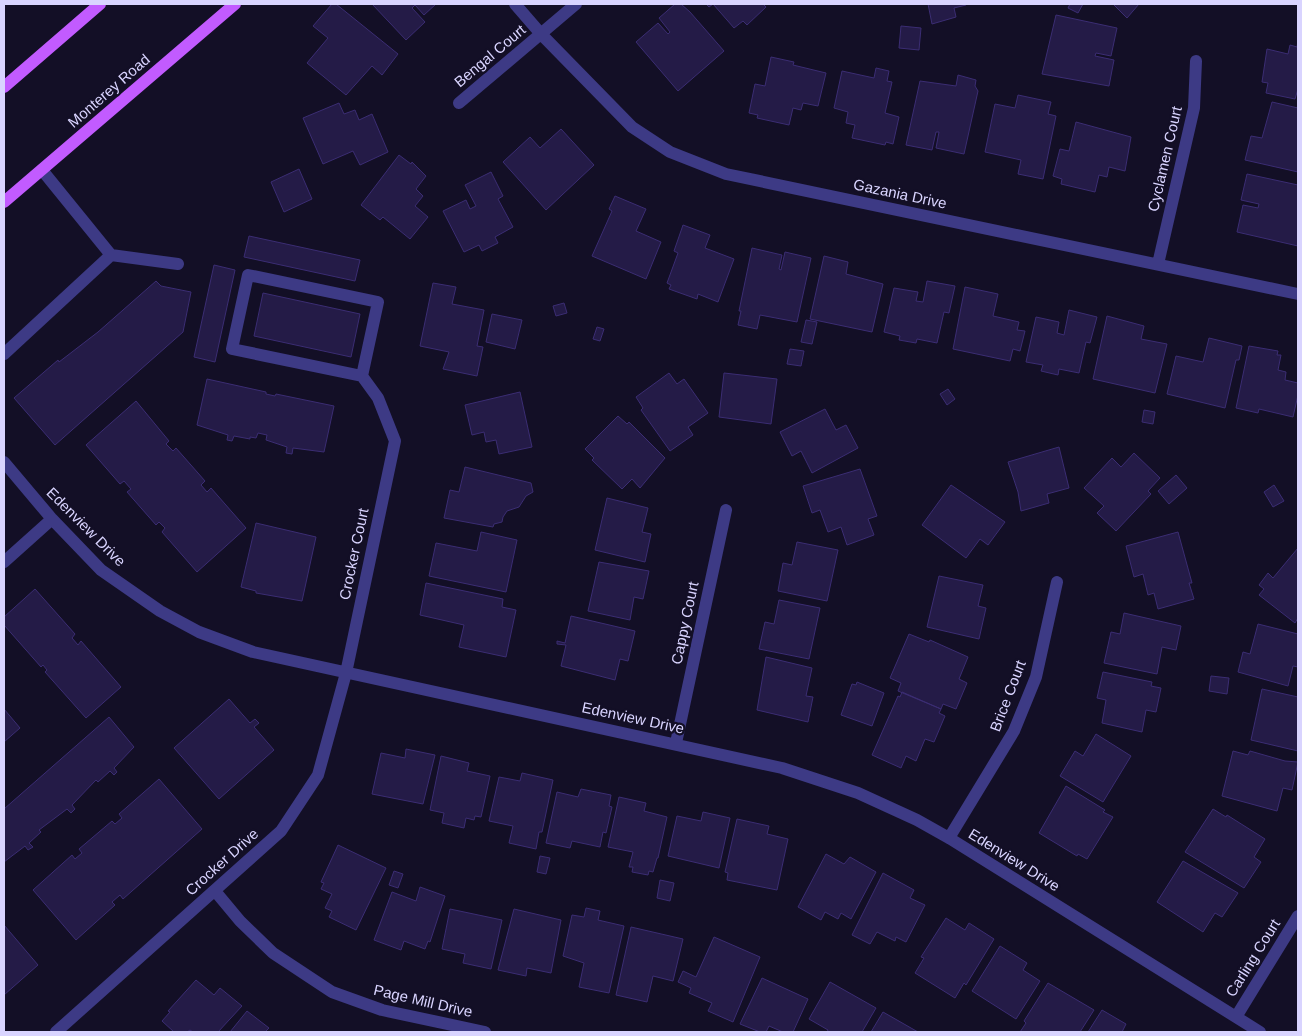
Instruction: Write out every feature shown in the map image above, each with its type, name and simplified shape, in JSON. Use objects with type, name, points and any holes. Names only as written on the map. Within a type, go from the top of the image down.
[{"type":"main road","points":[[4,87],[100,4]]},
{"type":"main road","name":"Monterey Road","points":[[4,202],[235,4]]},
{"type":"street","name":"Gazania Drive","points":[[515,4],[541,34],[632,127],[670,152],[726,174],[1298,294]]},
{"type":"street","name":"Bengal Court","points":[[459,103],[576,4]]},
{"type":"street","name":"Cyclamen Court","points":[[1158,264],[1194,108],[1196,61]]},
{"type":"street","points":[[42,170],[111,255],[178,264]]},
{"type":"street","points":[[4,354],[111,255]]},
{"type":"street","points":[[248,274],[378,302],[362,376],[232,349],[248,274]]},
{"type":"street","name":"Crocker Court","points":[[346,673],[395,441],[378,398],[362,376]]},
{"type":"street","name":"Edenview Drive","points":[[4,462],[52,518],[101,570],[160,611],[199,632],[253,652],[676,743],[819,778],[917,820],[949,838],[1260,1032]]},
{"type":"street","name":"Cappy Court","points":[[676,743],[726,510]]},
{"type":"street","points":[[4,562],[52,518]]},
{"type":"street","name":"Brice Court","points":[[949,838],[1014,731],[1036,677],[1057,582]]},
{"type":"street","name":"Crocker Drive","points":[[56,1032],[281,831],[318,774],[346,673]]},
{"type":"street","name":"Page Mill Drive","points":[[215,891],[240,921],[273,953],[332,992],[382,1010],[485,1032]]},
{"type":"street","name":"Carling Court","points":[[1236,1017],[1298,916]]},
{"type":"building","points":[[332,4],[336,4],[398,54],[382,75],[372,66],[346,95],[307,63],[328,38],[313,26]]},
{"type":"building","points":[[372,4],[436,4],[424,15],[415,5],[412,8],[425,22],[406,40]]},
{"type":"building","points":[[675,4],[681,4],[690,12],[724,51],[678,91],[636,42],[658,23],[668,34],[670,32],[659,18]]},
{"type":"building","points":[[713,4],[763,4],[766,7],[747,25],[743,21],[734,28]]},
{"type":"building","points":[[928,4],[966,5],[954,8],[956,17],[932,24]]},
{"type":"building","points":[[1070,4],[1083,4],[1078,13],[1068,8]]},
{"type":"building","points":[[1113,4],[1139,4],[1127,18]]},
{"type":"building","points":[[1056,15],[1117,28],[1111,56],[1096,53],[1095,56],[1114,60],[1109,86],[1042,74]]},
{"type":"building","points":[[901,26],[921,28],[919,50],[899,48]]},
{"type":"building","points":[[1298,41],[1298,89],[1295,99],[1266,93],[1268,83],[1262,82],[1267,49],[1288,54],[1290,45],[1297,47]]},
{"type":"building","points":[[771,57],[794,62],[793,65],[826,73],[818,106],[803,103],[801,110],[793,108],[789,125],[757,118],[758,115],[749,113],[755,84],[765,86]]},
{"type":"building","points":[[876,68],[889,71],[887,81],[892,82],[885,113],[899,117],[893,144],[886,142],[885,145],[852,138],[855,125],[846,123],[848,112],[834,108],[842,71],[874,78]]},
{"type":"building","points":[[958,75],[976,80],[975,86],[978,91],[964,154],[936,148],[939,132],[936,132],[932,150],[906,145],[920,81],[956,86]]},
{"type":"building","points":[[1018,95],[1051,102],[1048,114],[1056,116],[1043,179],[1018,174],[1021,160],[985,152],[995,104],[1015,108]]},
{"type":"building","points":[[1272,102],[1298,108],[1298,172],[1245,160],[1251,136],[1262,138]]},
{"type":"building","points":[[339,103],[344,114],[355,110],[359,120],[372,114],[388,152],[360,165],[353,151],[323,164],[303,118]]},
{"type":"building","points":[[1076,122],[1131,137],[1125,171],[1109,167],[1107,177],[1099,175],[1095,192],[1061,184],[1062,179],[1053,176],[1060,149],[1069,151]]},
{"type":"building","points":[[561,129],[594,165],[546,210],[503,162],[530,137],[540,148]]},
{"type":"building","points":[[399,155],[411,164],[412,162],[426,176],[416,189],[423,196],[415,206],[428,217],[410,239],[383,217],[380,220],[361,205]]},
{"type":"building","points":[[299,169],[312,199],[284,212],[271,182]]},
{"type":"building","points":[[491,172],[503,196],[498,199],[513,227],[495,237],[498,243],[482,251],[479,245],[464,252],[443,211],[466,200],[470,209],[476,206],[465,185]]},
{"type":"building","points":[[1247,174],[1298,185],[1298,246],[1237,232],[1243,205],[1258,208],[1259,204],[1241,200]]},
{"type":"building","points":[[615,196],[646,209],[636,231],[661,242],[646,279],[592,256],[612,211],[609,209]]},
{"type":"building","points":[[683,225],[710,235],[705,248],[734,259],[718,302],[698,294],[697,299],[669,289],[671,285],[667,283],[678,253],[674,251]]},
{"type":"building","points":[[249,236],[360,260],[355,281],[244,257]]},
{"type":"building","points":[[752,248],[782,255],[779,269],[781,270],[785,252],[811,258],[797,322],[760,315],[757,329],[738,325],[741,311],[739,311]]},
{"type":"building","points":[[824,256],[848,262],[846,274],[883,284],[872,332],[810,319]]},
{"type":"building","points":[[214,265],[235,270],[215,362],[194,357]]},
{"type":"building","points":[[156,281],[161,286],[191,292],[183,332],[55,445],[14,398],[58,360],[59,362],[98,332]]},
{"type":"building","points":[[927,281],[955,286],[949,313],[944,312],[937,343],[917,339],[916,343],[899,340],[900,336],[884,332],[894,288],[918,292],[916,301],[923,302]]},
{"type":"building","points":[[433,283],[456,287],[452,304],[484,310],[477,346],[483,347],[477,376],[443,369],[449,352],[420,346]]},
{"type":"building","points":[[965,287],[998,294],[993,316],[1019,322],[1017,330],[1025,331],[1020,351],[1013,349],[1010,361],[953,349]]},
{"type":"building","points":[[263,293],[360,314],[351,357],[254,336]]},
{"type":"building","points":[[564,303],[567,313],[556,316],[553,306]]},
{"type":"building","points":[[1069,310],[1097,317],[1090,343],[1086,342],[1079,373],[1059,369],[1058,375],[1041,371],[1043,365],[1026,362],[1036,317],[1059,322],[1057,333],[1064,335]]},
{"type":"building","points":[[492,314],[522,320],[515,349],[486,342]]},
{"type":"building","points":[[1107,316],[1144,326],[1141,339],[1167,344],[1155,393],[1093,379]]},
{"type":"building","points":[[806,320],[817,322],[812,344],[801,342]]},
{"type":"building","points":[[597,327],[604,329],[600,341],[593,339]]},
{"type":"building","points":[[1209,338],[1242,346],[1239,360],[1236,360],[1225,408],[1167,394],[1176,356],[1203,362]]},
{"type":"building","points":[[1249,346],[1278,351],[1277,355],[1281,355],[1278,370],[1286,372],[1285,380],[1298,383],[1298,395],[1293,417],[1259,409],[1258,413],[1236,408]]},
{"type":"building","points":[[790,349],[804,351],[801,366],[787,364]]},
{"type":"building","points":[[669,373],[677,384],[684,379],[708,413],[688,427],[693,435],[670,451],[641,410],[643,408],[636,397]]},
{"type":"building","points":[[724,373],[777,379],[771,424],[719,417]]},
{"type":"building","points":[[207,379],[266,392],[266,394],[275,396],[276,394],[334,406],[324,452],[293,448],[292,454],[286,453],[287,447],[266,440],[267,435],[258,433],[256,438],[250,437],[250,439],[234,436],[232,441],[227,440],[228,435],[197,425]]},
{"type":"building","points":[[948,389],[955,399],[947,405],[940,394]]},
{"type":"building","points":[[520,392],[532,447],[499,454],[496,440],[486,442],[484,432],[472,435],[465,405]]},
{"type":"building","points":[[136,401],[169,441],[166,444],[173,451],[176,448],[205,481],[201,485],[207,492],[211,488],[246,528],[197,572],[162,532],[165,528],[159,522],[156,525],[127,492],[131,489],[124,481],[120,484],[86,445]]},
{"type":"building","points":[[825,409],[836,430],[846,425],[858,448],[812,473],[801,451],[792,456],[780,432]]},
{"type":"building","points":[[1144,410],[1155,412],[1153,424],[1142,422]]},
{"type":"building","points":[[618,416],[627,424],[629,422],[665,458],[640,488],[632,479],[622,489],[592,460],[594,458],[585,449]]},
{"type":"building","points":[[1059,447],[1069,488],[1047,494],[1049,503],[1021,511],[1018,492],[1008,462]]},
{"type":"building","points":[[1134,453],[1160,478],[1148,491],[1151,494],[1116,531],[1097,513],[1104,506],[1084,488],[1112,458],[1121,467]]},
{"type":"building","points":[[465,467],[531,483],[533,492],[526,496],[519,507],[507,511],[502,522],[494,524],[493,527],[444,518],[450,490],[459,492]]},
{"type":"building","points":[[860,469],[877,516],[868,519],[874,535],[847,545],[841,527],[828,532],[820,510],[812,513],[803,486]]},
{"type":"building","points":[[1176,475],[1187,488],[1169,504],[1158,491]]},
{"type":"building","points":[[951,485],[1005,522],[988,545],[980,539],[966,558],[922,525]]},
{"type":"building","points":[[1274,485],[1284,501],[1273,507],[1264,492]]},
{"type":"building","points":[[607,498],[648,508],[642,532],[651,534],[645,562],[595,550]]},
{"type":"building","points":[[256,523],[316,537],[302,601],[256,593],[256,591],[241,587]]},
{"type":"building","points":[[481,532],[517,540],[506,592],[429,576],[436,543],[477,551]]},
{"type":"building","points":[[1178,532],[1192,583],[1189,583],[1194,599],[1158,609],[1154,593],[1148,595],[1143,574],[1134,577],[1126,546]]},
{"type":"building","points":[[797,542],[838,550],[827,601],[778,591],[783,563],[792,565]]},
{"type":"building","points":[[1298,548],[1298,618],[1295,623],[1259,595],[1264,589],[1259,585],[1268,573],[1273,578]]},
{"type":"building","points":[[599,562],[649,571],[643,599],[634,597],[630,620],[588,611]]},
{"type":"building","points":[[939,576],[983,585],[978,606],[986,608],[979,639],[927,627]]},
{"type":"building","points":[[426,583],[503,599],[502,607],[516,610],[506,657],[459,647],[464,625],[420,615]]},
{"type":"building","points":[[35,589],[75,634],[72,638],[78,645],[81,641],[121,687],[86,718],[45,672],[47,670],[43,665],[41,667],[4,625],[4,617]]},
{"type":"building","points":[[779,600],[820,608],[809,659],[759,649],[765,622],[774,624]]},
{"type":"building","points":[[1124,613],[1181,626],[1176,650],[1162,647],[1157,674],[1104,663],[1111,632],[1120,634]]},
{"type":"building","points":[[571,616],[635,631],[628,661],[620,659],[615,680],[561,666],[566,645],[557,644],[557,641],[565,643]]},
{"type":"building","points":[[1258,624],[1298,634],[1298,667],[1293,666],[1288,686],[1238,672],[1243,652],[1250,654]]},
{"type":"building","points":[[909,634],[929,642],[930,640],[968,657],[959,679],[967,683],[956,709],[943,704],[941,709],[898,691],[901,683],[890,678]]},
{"type":"building","points":[[766,657],[812,668],[806,696],[813,697],[808,722],[757,710]]},
{"type":"building","points":[[1103,672],[1152,682],[1151,686],[1161,688],[1156,712],[1146,710],[1142,732],[1102,723],[1106,700],[1097,698]]},
{"type":"building","points":[[1211,676],[1229,678],[1227,694],[1209,691]]},
{"type":"building","points":[[857,682],[884,693],[872,726],[841,715],[852,684],[856,685]]},
{"type":"building","points":[[1262,689],[1298,697],[1298,751],[1251,740]]},
{"type":"building","points":[[902,692],[941,709],[939,713],[945,716],[934,742],[925,739],[916,761],[906,756],[901,768],[872,755],[898,696],[900,697]]},
{"type":"building","points":[[229,699],[250,723],[255,719],[259,723],[254,727],[274,750],[219,799],[174,748]]},
{"type":"building","points":[[4,709],[20,728],[4,742]]},
{"type":"building","points":[[109,717],[134,747],[114,768],[117,772],[114,775],[110,771],[98,782],[96,780],[72,805],[75,809],[71,813],[67,809],[39,830],[41,832],[29,843],[33,847],[28,850],[25,846],[4,862],[4,809]]},
{"type":"building","points":[[1096,734],[1131,756],[1103,802],[1060,776],[1075,751],[1083,756]]},
{"type":"building","points":[[406,749],[435,755],[423,804],[372,794],[381,753],[405,758]]},
{"type":"building","points":[[1233,751],[1248,755],[1250,751],[1285,761],[1298,762],[1292,790],[1283,788],[1277,811],[1222,796]]},
{"type":"building","points":[[441,756],[469,763],[467,771],[490,776],[481,817],[475,816],[474,820],[466,818],[464,828],[442,823],[444,813],[430,810]]},
{"type":"building","points":[[522,773],[553,780],[542,832],[539,832],[536,849],[509,843],[513,826],[489,821],[499,777],[520,781]]},
{"type":"building","points":[[159,779],[202,829],[123,899],[120,895],[112,902],[115,905],[76,940],[33,890],[72,855],[75,859],[82,853],[79,849],[112,821],[115,824],[122,818],[119,814]]},
{"type":"building","points":[[1066,786],[1113,817],[1087,859],[1078,854],[1077,856],[1039,833]]},
{"type":"building","points":[[581,789],[611,795],[609,806],[612,807],[606,833],[603,832],[600,847],[572,841],[570,848],[546,843],[557,792],[578,797]]},
{"type":"building","points":[[619,797],[646,803],[644,811],[667,817],[658,858],[653,872],[649,871],[648,875],[632,872],[633,867],[629,867],[633,852],[608,847]]},
{"type":"building","points":[[1213,809],[1226,817],[1227,815],[1265,839],[1254,857],[1261,862],[1244,888],[1185,852]]},
{"type":"building","points":[[703,812],[730,818],[719,868],[668,856],[677,816],[701,821]]},
{"type":"building","points":[[737,819],[769,826],[767,834],[788,839],[777,890],[727,880],[728,873],[725,872]]},
{"type":"building","points":[[338,845],[386,868],[356,930],[329,917],[332,911],[325,908],[332,894],[321,889],[324,883],[321,882]]},
{"type":"building","points":[[826,854],[844,864],[850,857],[876,872],[851,919],[841,913],[838,919],[825,912],[821,920],[798,907]]},
{"type":"building","points":[[540,856],[550,858],[546,874],[537,872]]},
{"type":"building","points":[[1183,861],[1238,893],[1222,917],[1215,913],[1203,932],[1157,902]]},
{"type":"building","points":[[394,871],[403,874],[398,888],[389,885]]},
{"type":"building","points":[[883,873],[914,890],[910,898],[925,905],[906,942],[896,937],[895,941],[877,932],[870,944],[852,935]]},
{"type":"building","points":[[660,880],[674,883],[670,901],[657,898]]},
{"type":"building","points":[[420,887],[445,896],[430,942],[428,941],[425,949],[404,941],[401,950],[374,940],[392,892],[416,901]]},
{"type":"building","points":[[586,908],[600,911],[598,920],[624,926],[609,993],[579,987],[584,963],[563,956],[572,915],[584,917]]},
{"type":"building","points":[[450,909],[502,920],[491,969],[463,963],[465,954],[442,949]]},
{"type":"building","points":[[514,909],[561,920],[551,973],[527,968],[526,976],[498,970]]},
{"type":"building","points":[[946,918],[965,930],[969,923],[994,939],[966,985],[964,983],[955,998],[915,973],[924,958],[921,957]]},
{"type":"building","points":[[4,925],[38,965],[4,995]]},
{"type":"building","points":[[631,927],[683,939],[673,981],[653,976],[647,1002],[616,995]]},
{"type":"building","points":[[714,937],[760,957],[733,1022],[708,1011],[712,1003],[689,993],[691,988],[678,982],[683,971],[696,977]]},
{"type":"building","points":[[1000,946],[1027,963],[1023,970],[1040,981],[1016,1019],[972,991]]},
{"type":"building","points":[[762,978],[808,999],[793,1032],[783,1032],[769,1026],[766,1032],[760,1032],[740,1024]]},
{"type":"building","points":[[196,980],[214,995],[220,988],[242,1006],[218,1032],[193,1032],[190,1030],[187,1032],[174,1032],[162,1021],[170,1012],[168,1011]]},
{"type":"building","points":[[830,982],[876,1008],[862,1032],[827,1032],[828,1030],[809,1019]]},
{"type":"building","points":[[1048,983],[1094,1010],[1080,1032],[1020,1032],[1026,1023],[1024,1021]]},
{"type":"building","points":[[1102,1010],[1126,1024],[1122,1032],[1088,1032]]},
{"type":"building","points":[[247,1011],[269,1028],[265,1032],[230,1032]]},
{"type":"building","points":[[883,1012],[918,1032],[871,1032]]}]
